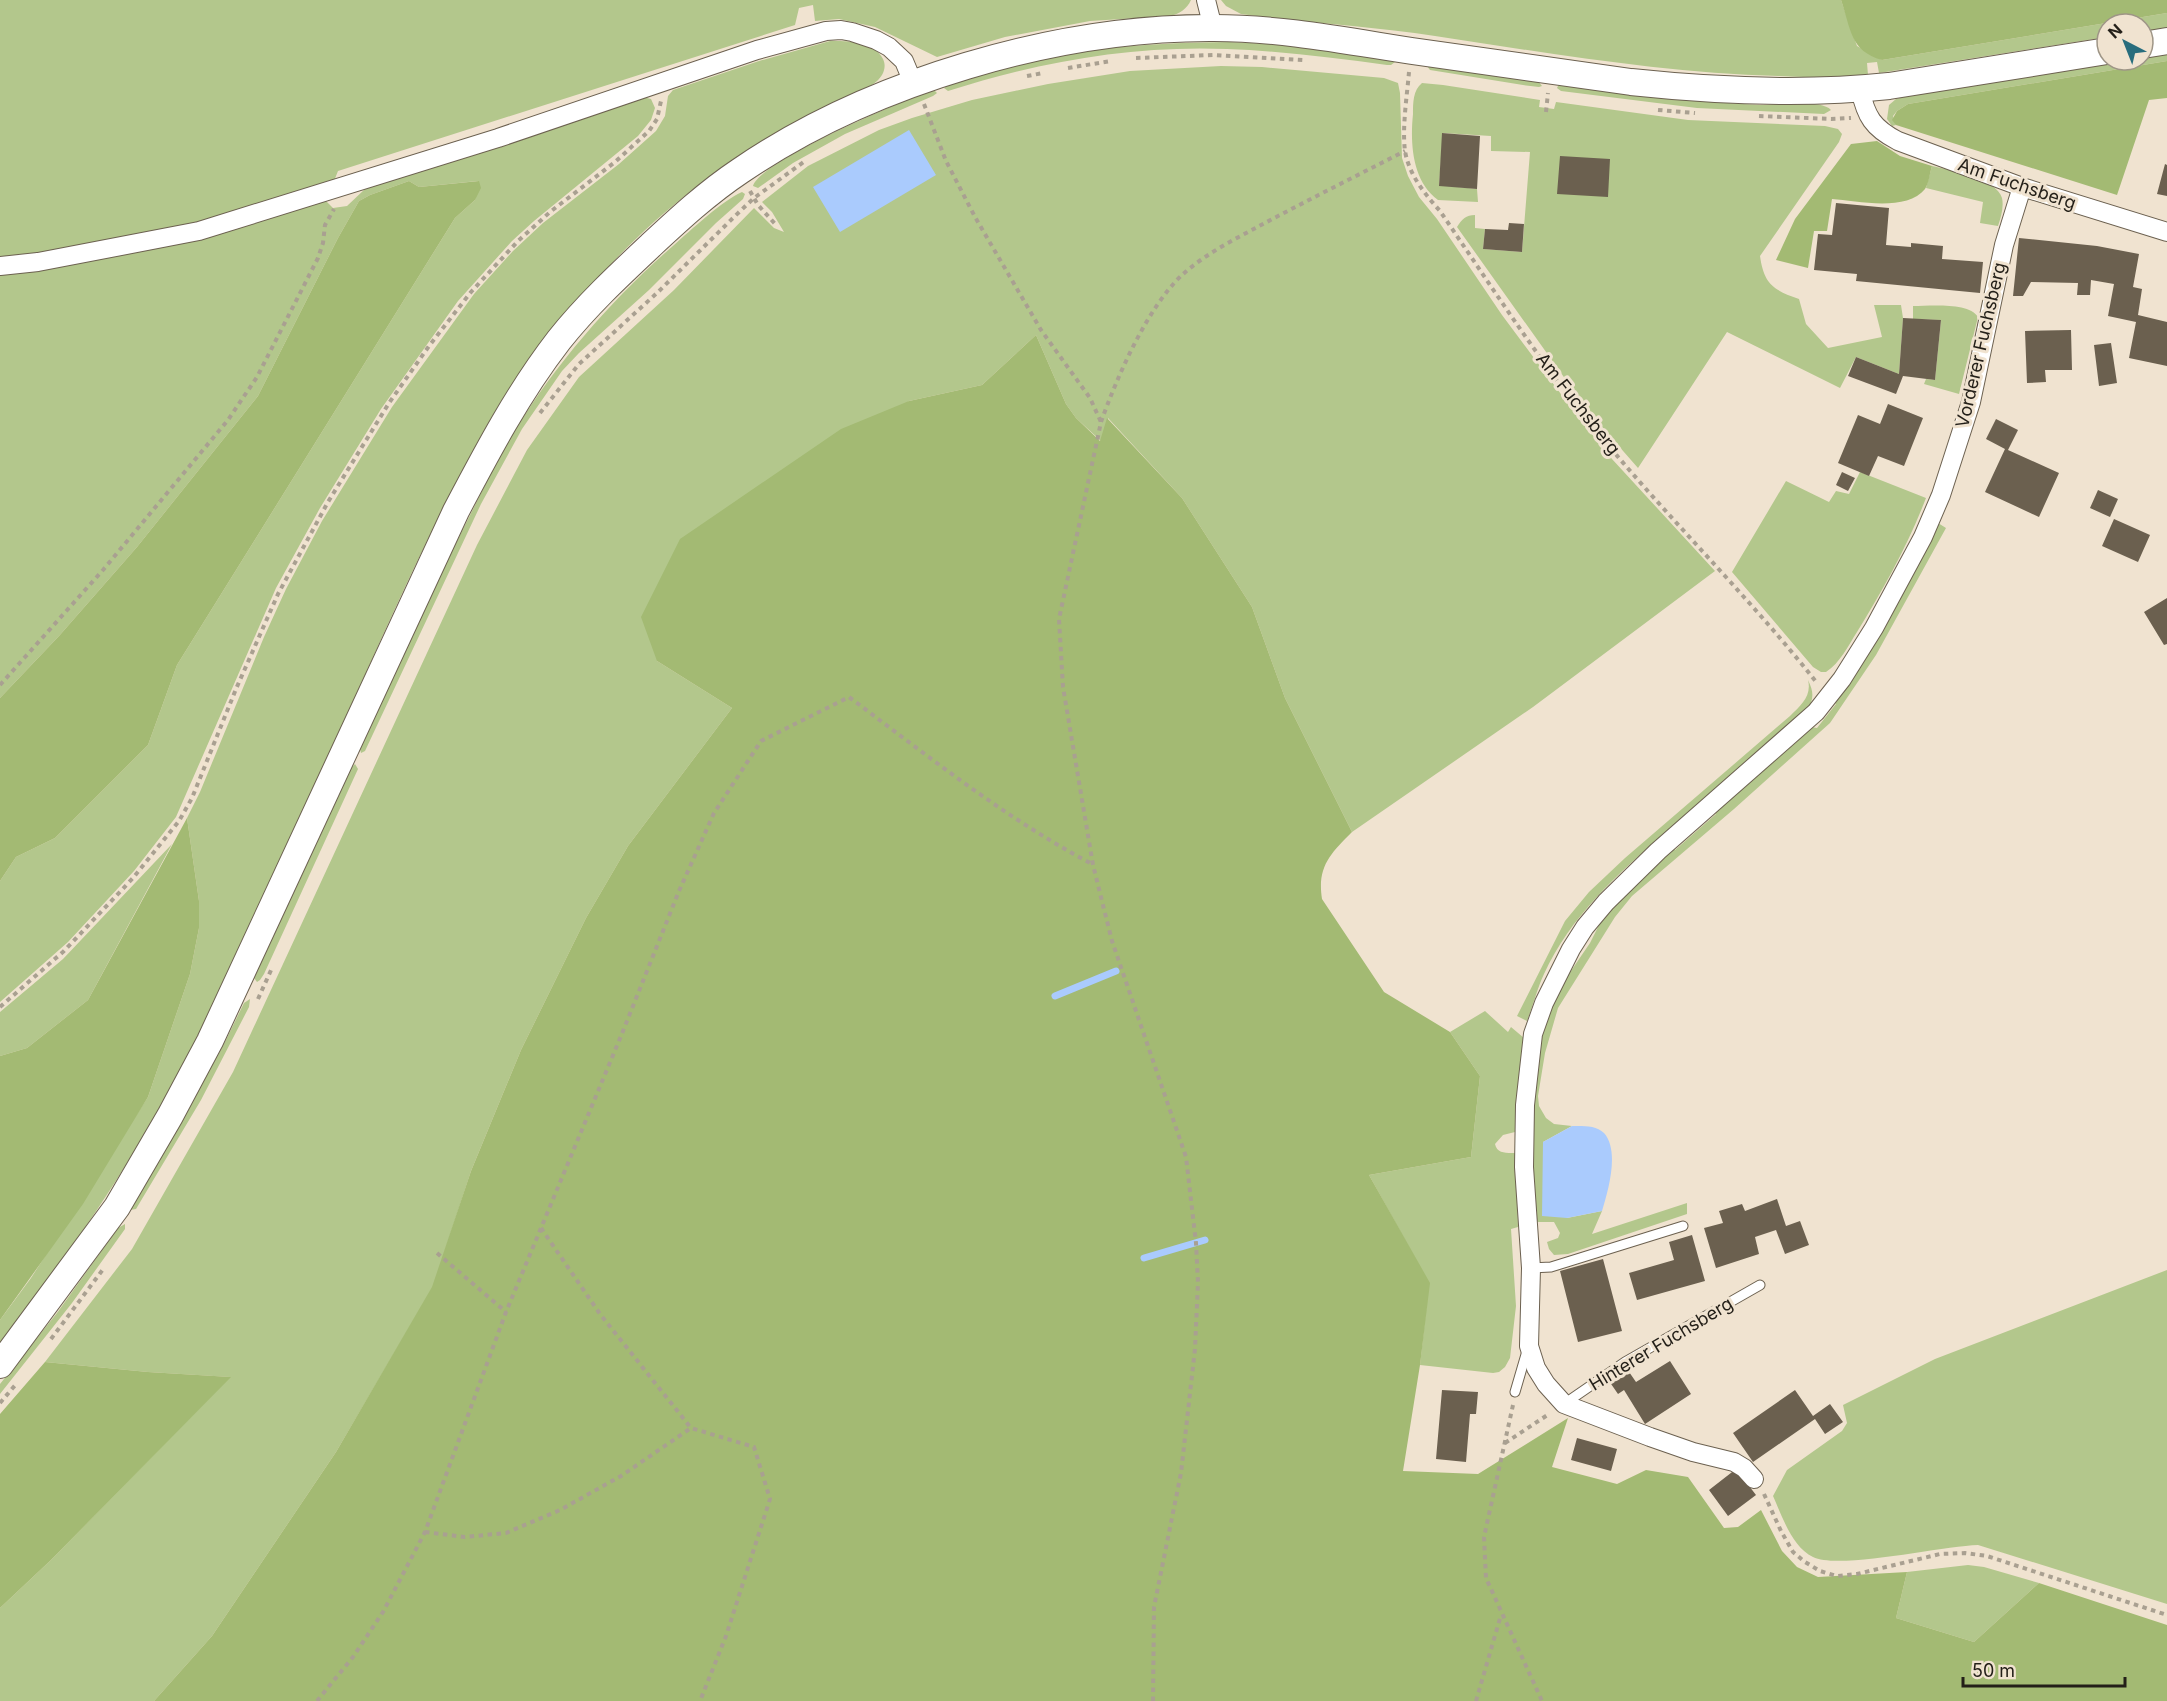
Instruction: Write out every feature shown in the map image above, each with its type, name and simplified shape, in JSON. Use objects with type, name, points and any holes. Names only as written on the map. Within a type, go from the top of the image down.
[{"type":"main road","points":[[10,1372],[117,1207],[180,1097],[238,984],[456,511],[491,444],[527,385],[560,339],[604,289],[674,224],[739,172],[801,134],[871,102],[917,99],[975,64],[1106,36],[1213,28],[1249,29],[1328,37],[1549,71],[1673,87],[1763,91],[1860,89],[2095,53]]},
{"type":"street","points":[[1206,0],[1213,28]]},
{"type":"street","points":[[0,266],[38,262],[199,231],[498,138],[758,50],[826,31],[852,32],[871,37],[889,47],[904,61],[917,99]]},
{"type":"street","name":"Am Fuchsberg","points":[[1860,89],[1870,119],[1876,128],[1907,145],[2022,187],[2167,232]]},
{"type":"street","name":"Vorderer Fuchsberg","points":[[1829,697],[1874,628],[1907,568],[1941,495],[1971,402],[2004,245],[2022,187]]},
{"type":"street","name":"Hinterer Fuchsberg","points":[[1754,1479],[1744,1468],[1734,1462],[1693,1452],[1564,1404],[1546,1384],[1536,1368],[1529,1346],[1531,1268],[1525,1105],[1529,1054],[1533,1034],[1548,994],[1585,927],[1606,902],[1658,851],[1797,730],[1829,697]]},
{"type":"lane","points":[[1531,1268],[1551,1267],[1683,1227]]},
{"type":"lane","name":"Hinterer Fuchsberg","points":[[1564,1404],[1625,1362],[1760,1285]]},
{"type":"lane","name":"Hinterer Fuchsberg","points":[[1515,1392],[1529,1346]]},
{"type":"path","points":[[1128,58],[1213,55],[1304,60]]},
{"type":"path","points":[[1065,69],[1117,60]]},
{"type":"path","points":[[1023,77],[1044,73]]},
{"type":"path","name":"Am Fuchsberg","points":[[1408,73],[1406,151],[1416,180],[1423,192],[1440,211],[1578,408],[1621,460],[1777,633],[1829,697]]},
{"type":"path","points":[[917,99],[934,101]]},
{"type":"path","points":[[917,99],[975,217],[1035,321],[1090,398],[1101,423]]},
{"type":"path","points":[[0,1007],[64,951],[133,878],[179,821],[192,798],[236,689],[284,583],[328,502],[389,403],[448,321],[498,261],[532,227],[615,162],[649,131],[660,110]]},
{"type":"path","points":[[1153,1701],[1154,1606],[1180,1473],[1195,1348],[1198,1282],[1196,1243],[1186,1157],[1112,941],[1093,865],[1063,687],[1059,619],[1101,423],[1110,396],[1163,298],[1182,276],[1227,243],[1406,151]]},
{"type":"path","points":[[535,420],[579,364],[657,293],[754,198],[814,156]]},
{"type":"path","points":[[754,198],[777,226]]},
{"type":"path","points":[[0,685],[103,570],[242,401],[321,251],[325,225],[333,210]]},
{"type":"path","points":[[317,1701],[353,1657],[382,1612],[425,1532],[506,1312],[679,891],[710,823],[760,741],[849,697],[1048,841],[1093,865]]},
{"type":"path","points":[[256,1003],[276,961]]},
{"type":"path","points":[[541,1228],[600,1314],[691,1428],[754,1446],[770,1499],[726,1636],[700,1701]]},
{"type":"path","points":[[437,1253],[506,1312]]},
{"type":"path","points":[[46,1346],[105,1266]]},
{"type":"path","points":[[0,1403],[10,1372]]},
{"type":"path","points":[[1515,1392],[1484,1537],[1486,1578],[1542,1701]]},
{"type":"path","points":[[1505,1444],[1564,1404]]},
{"type":"path","points":[[425,1532],[465,1537],[506,1533],[560,1510],[621,1476],[691,1428]]},
{"type":"path","points":[[1754,1479],[1770,1503],[1781,1531],[1793,1552],[1820,1571],[1837,1576],[1857,1574],[1941,1554],[1965,1552],[1987,1556],[2167,1615]]},
{"type":"path","points":[[1476,1701],[1501,1614]]},
{"type":"green space","points":[[0,0],[1191,0],[1182,11],[1170,16],[1090,21],[1005,37],[937,57],[875,27],[839,19],[815,21],[813,5],[799,8],[795,25],[338,171],[326,201],[333,208],[347,206],[365,189],[643,97],[651,99],[655,108],[651,120],[638,136],[512,241],[458,301],[381,409],[320,508],[276,588],[176,817],[134,871],[68,942],[0,1002],[0,881],[16,857],[55,838],[148,745],[177,665],[455,218],[475,200],[478,181],[419,187],[409,181],[359,201],[258,396],[137,547],[59,636],[0,698]]},
{"type":"green space","points":[[1221,0],[1841,0],[1857,46],[1882,60],[2095,25],[2095,39],[1879,73],[1877,62],[1867,63],[1868,75],[1812,77],[1649,67],[1411,33],[1241,14],[1226,6]]},
{"type":"green space","points":[[1841,0],[2167,0],[2167,13],[2155,15],[2155,12],[2095,12],[2095,25],[1882,60],[1864,51],[1853,38]]},
{"type":"green space","points":[[2167,13],[2167,28],[2155,30],[2155,15]]},
{"type":"green space","points":[[830,41],[860,43],[879,53],[884,62],[881,77],[869,87],[807,116],[750,150],[671,207],[632,242],[578,299],[530,358],[503,398],[468,460],[410,576],[250,931],[207,1020],[161,1106],[104,1199],[0,1347],[0,1320],[31,1278],[148,1097],[190,974],[199,928],[199,901],[187,818],[286,589],[322,521],[392,407],[474,294],[513,251],[543,223],[619,164],[656,131],[665,116],[668,96],[673,90],[759,61]]},
{"type":"green space","points":[[1229,42],[1333,50],[1395,60],[1395,62],[1387,65],[1247,50],[1192,48],[1157,50],[1051,64],[948,91],[944,88],[1008,66],[1071,53],[1134,46]]},
{"type":"green space","points":[[2167,54],[2167,61],[2155,63],[2155,56]]},
{"type":"green space","points":[[2167,61],[2167,98],[2149,100],[2117,195],[1896,125],[1892,120],[1897,111],[1908,104],[2101,72],[2155,72],[2155,63]]},
{"type":"green space","points":[[1221,66],[1262,67],[1384,78],[1398,83],[1402,158],[1419,197],[1437,219],[1502,315],[1578,417],[1612,459],[1715,571],[1533,707],[1352,832],[1285,698],[1252,607],[1182,498],[1108,418],[1101,441],[1076,418],[1066,404],[1036,335],[982,385],[909,401],[657,661],[732,708],[628,846],[586,918],[521,1050],[471,1171],[433,1287],[336,1452],[212,1636],[154,1701],[0,1701],[0,1608],[51,1560],[230,1377],[45,1362],[132,1249],[233,1072],[477,545],[527,450],[579,377],[674,290],[754,208],[774,228],[784,232],[772,212],[762,202],[808,166],[879,130],[972,100],[1048,84],[1130,71]]},
{"type":"green space","points":[[1427,66],[1538,81],[1542,86],[1430,70]]},
{"type":"green space","points":[[2095,66],[2095,72],[2101,72],[1908,104],[1893,116],[1896,125],[1892,126],[1887,119],[1889,105],[1896,99]]},
{"type":"green space","points":[[1422,83],[1540,100],[1539,107],[1554,109],[1556,102],[1688,120],[1825,126],[1838,129],[1842,134],[1839,142],[1760,256],[1762,266],[1771,285],[1799,299],[1806,324],[1828,348],[1882,337],[1874,305],[1901,305],[1903,318],[1899,374],[1856,357],[1840,388],[1727,332],[1638,468],[1588,411],[1457,227],[1464,218],[1475,215],[1475,228],[1485,229],[1483,249],[1522,252],[1530,152],[1491,151],[1491,136],[1443,133],[1439,185],[1477,189],[1478,202],[1438,200],[1423,183],[1413,149],[1413,101]]},
{"type":"green space","points":[[1559,84],[1735,104],[1808,104],[1831,110],[1824,114],[1697,108],[1561,91],[1557,88]]},
{"type":"green space","points":[[934,90],[937,93],[933,96],[845,134],[793,163],[758,188],[753,186],[762,175],[806,147],[894,105]]},
{"type":"green space","points":[[1877,141],[1900,156],[1932,166],[1925,189],[1906,201],[1894,203],[1832,199],[1827,231],[1814,231],[1808,268],[1776,260],[1795,219],[1851,144]]},
{"type":"green space","points":[[1932,166],[1972,176],[1998,191],[2003,205],[1998,226],[1980,223],[1983,202],[1926,188]]},
{"type":"green space","points":[[409,181],[419,187],[479,181],[481,188],[475,200],[455,218],[177,665],[148,745],[55,838],[16,857],[0,881],[0,698],[59,636],[137,547],[258,396],[359,201]]},
{"type":"green space","points":[[742,192],[745,194],[743,199],[562,371],[522,429],[481,504],[365,751],[361,753],[360,749],[410,640],[488,478],[533,402],[589,330],[630,286],[707,216]]},
{"type":"green space","points":[[1913,306],[1958,307],[1973,312],[1978,317],[1959,394],[1924,384],[1926,379],[1935,380],[1941,320],[1913,319]]},
{"type":"green space","points":[[1036,335],[1066,404],[1076,418],[1100,441],[1107,418],[1182,498],[1252,607],[1285,698],[1352,832],[1337,847],[1323,870],[1322,899],[1384,992],[1450,1032],[1480,1076],[1471,1157],[1369,1175],[1430,1283],[1403,1471],[1478,1474],[1568,1418],[1552,1467],[1617,1484],[1646,1470],[1688,1477],[1724,1528],[1738,1527],[1761,1510],[1782,1551],[1797,1567],[1818,1577],[1907,1572],[1896,1618],[1974,1642],[2039,1583],[2167,1625],[2167,1701],[154,1701],[212,1636],[336,1452],[432,1287],[471,1171],[521,1050],[586,918],[628,846],[732,708],[657,661],[641,617],[680,539],[841,429],[909,401],[982,385]]},
{"type":"green space","points":[[1860,472],[1926,498],[1886,584],[1867,616],[1840,659],[1826,672],[1821,672],[1813,667],[1732,572],[1786,481],[1829,502],[1836,491],[1849,494]]},
{"type":"green space","points":[[1938,523],[1946,528],[1876,655],[1830,723],[1632,896],[1615,917],[1558,1008],[1545,1053],[1538,1096],[1539,1106],[1546,1118],[1554,1124],[1572,1126],[1543,1142],[1567,1218],[1602,1211],[1592,1234],[1687,1203],[1687,1214],[1568,1254],[1554,1255],[1547,1242],[1558,1238],[1560,1233],[1554,1222],[1538,1222],[1535,1219],[1530,1102],[1540,1038],[1548,1008],[1590,943],[1606,911],[1672,846],[1675,850],[1716,814],[1714,811],[1811,727],[1817,728],[1836,704],[1833,701]]},
{"type":"green space","points":[[1808,680],[1812,696],[1807,711],[1613,880],[1581,915],[1555,953],[1527,1021],[1517,1016],[1565,921],[1589,892],[1625,858],[1790,716],[1807,696]]},
{"type":"green space","points":[[355,764],[358,769],[264,974],[257,982],[254,978]]},
{"type":"green space","points":[[187,818],[199,901],[199,928],[190,974],[148,1097],[83,1204],[0,1320],[0,1056],[27,1048],[88,1000]]},
{"type":"green space","points":[[172,844],[88,1000],[27,1048],[0,1056],[0,1012],[63,959]]},
{"type":"green space","points":[[250,999],[249,1007],[201,1100],[136,1209],[130,1210],[223,1046],[244,1003]]},
{"type":"green space","points":[[1485,1011],[1508,1032],[1511,1027],[1524,1038],[1515,1132],[1503,1135],[1495,1144],[1500,1151],[1516,1153],[1518,1227],[1511,1229],[1516,1306],[1510,1358],[1505,1367],[1493,1373],[1420,1365],[1429,1283],[1369,1175],[1471,1157],[1480,1076],[1450,1032]]},
{"type":"green space","points":[[125,1224],[125,1229],[72,1303],[0,1394],[0,1384],[57,1313],[118,1228]]},
{"type":"green space","points":[[2167,1270],[2167,1604],[1978,1545],[1845,1561],[1813,1557],[1793,1539],[1773,1496],[1787,1470],[1842,1431],[1847,1423],[1843,1405],[1935,1359]]},
{"type":"green space","points":[[45,1362],[231,1377],[51,1560],[0,1608],[0,1414]]},
{"type":"green space","points":[[1968,1565],[1984,1567],[2039,1583],[1974,1642],[1896,1618],[1907,1572]]},
{"type":"water","points":[[909,130],[936,175],[840,232],[813,187]]},
{"type":"water","points":[[1572,1126],[1589,1126],[1597,1129],[1604,1133],[1609,1141],[1611,1171],[1602,1211],[1567,1218],[1542,1216],[1543,1142]]},
{"type":"building","points":[[1442,133],[1480,136],[1477,189],[1439,186]]},
{"type":"building","points":[[1560,156],[1610,159],[1608,197],[1557,194]]},
{"type":"building","points":[[2165,164],[2167,165],[2167,196],[2157,194]]},
{"type":"building","points":[[1836,203],[1889,208],[1886,245],[1911,247],[1911,243],[1943,246],[1942,259],[1983,262],[1980,293],[1856,281],[1857,274],[1814,270],[1818,234],[1832,235]]},
{"type":"building","points":[[1509,223],[1524,224],[1522,252],[1483,249],[1485,229],[1508,230]]},
{"type":"building","points":[[2019,238],[2097,246],[2139,254],[2133,287],[2142,289],[2138,315],[2167,322],[2167,366],[2129,358],[2136,322],[2108,316],[2114,284],[2091,280],[2090,295],[2077,295],[2078,283],[2031,282],[2023,296],[2013,296]]},
{"type":"building","points":[[1903,318],[1941,320],[1935,380],[1903,376],[1896,394],[1848,376],[1856,357],[1899,374]]},
{"type":"building","points":[[2071,330],[2072,370],[2045,370],[2046,382],[2027,383],[2025,331]]},
{"type":"building","points":[[2111,343],[2117,383],[2099,386],[2094,345]]},
{"type":"building","points":[[1888,404],[1923,418],[1904,466],[1878,456],[1869,476],[1838,463],[1858,415],[1880,424]]},
{"type":"building","points":[[1996,419],[2018,430],[2008,450],[2059,473],[2039,517],[1985,492],[2005,449],[1986,439]]},
{"type":"building","points":[[1842,472],[1855,478],[1848,491],[1836,485]]},
{"type":"building","points":[[2098,490],[2118,499],[2110,517],[2090,508]]},
{"type":"building","points":[[2114,519],[2150,535],[2138,562],[2102,546]]},
{"type":"building","points":[[2167,598],[2167,644],[2164,645],[2144,612]]},
{"type":"building","points":[[1777,1199],[1786,1226],[1800,1221],[1809,1245],[1785,1254],[1776,1230],[1755,1237],[1759,1254],[1716,1268],[1704,1228],[1723,1223],[1719,1211],[1742,1204],[1745,1211]]},
{"type":"building","points":[[1692,1235],[1705,1281],[1637,1300],[1629,1273],[1674,1260],[1669,1242]]},
{"type":"building","points":[[1603,1259],[1622,1331],[1578,1342],[1560,1271]]},
{"type":"building","points":[[1670,1361],[1691,1394],[1645,1424],[1624,1390],[1618,1394],[1609,1381],[1627,1369],[1636,1382]]},
{"type":"building","points":[[1442,1390],[1478,1392],[1476,1414],[1470,1414],[1466,1462],[1436,1459]]},
{"type":"building","points":[[1795,1390],[1813,1416],[1830,1404],[1843,1422],[1825,1434],[1815,1419],[1753,1462],[1733,1433]]},
{"type":"building","points":[[1577,1438],[1617,1449],[1611,1471],[1571,1460]]},
{"type":"building","points":[[1736,1469],[1756,1495],[1728,1516],[1709,1490]]},
{"type":"waterway","points":[[1055,996],[1116,971]]},
{"type":"waterway","points":[[1144,1258],[1205,1240]]}]
